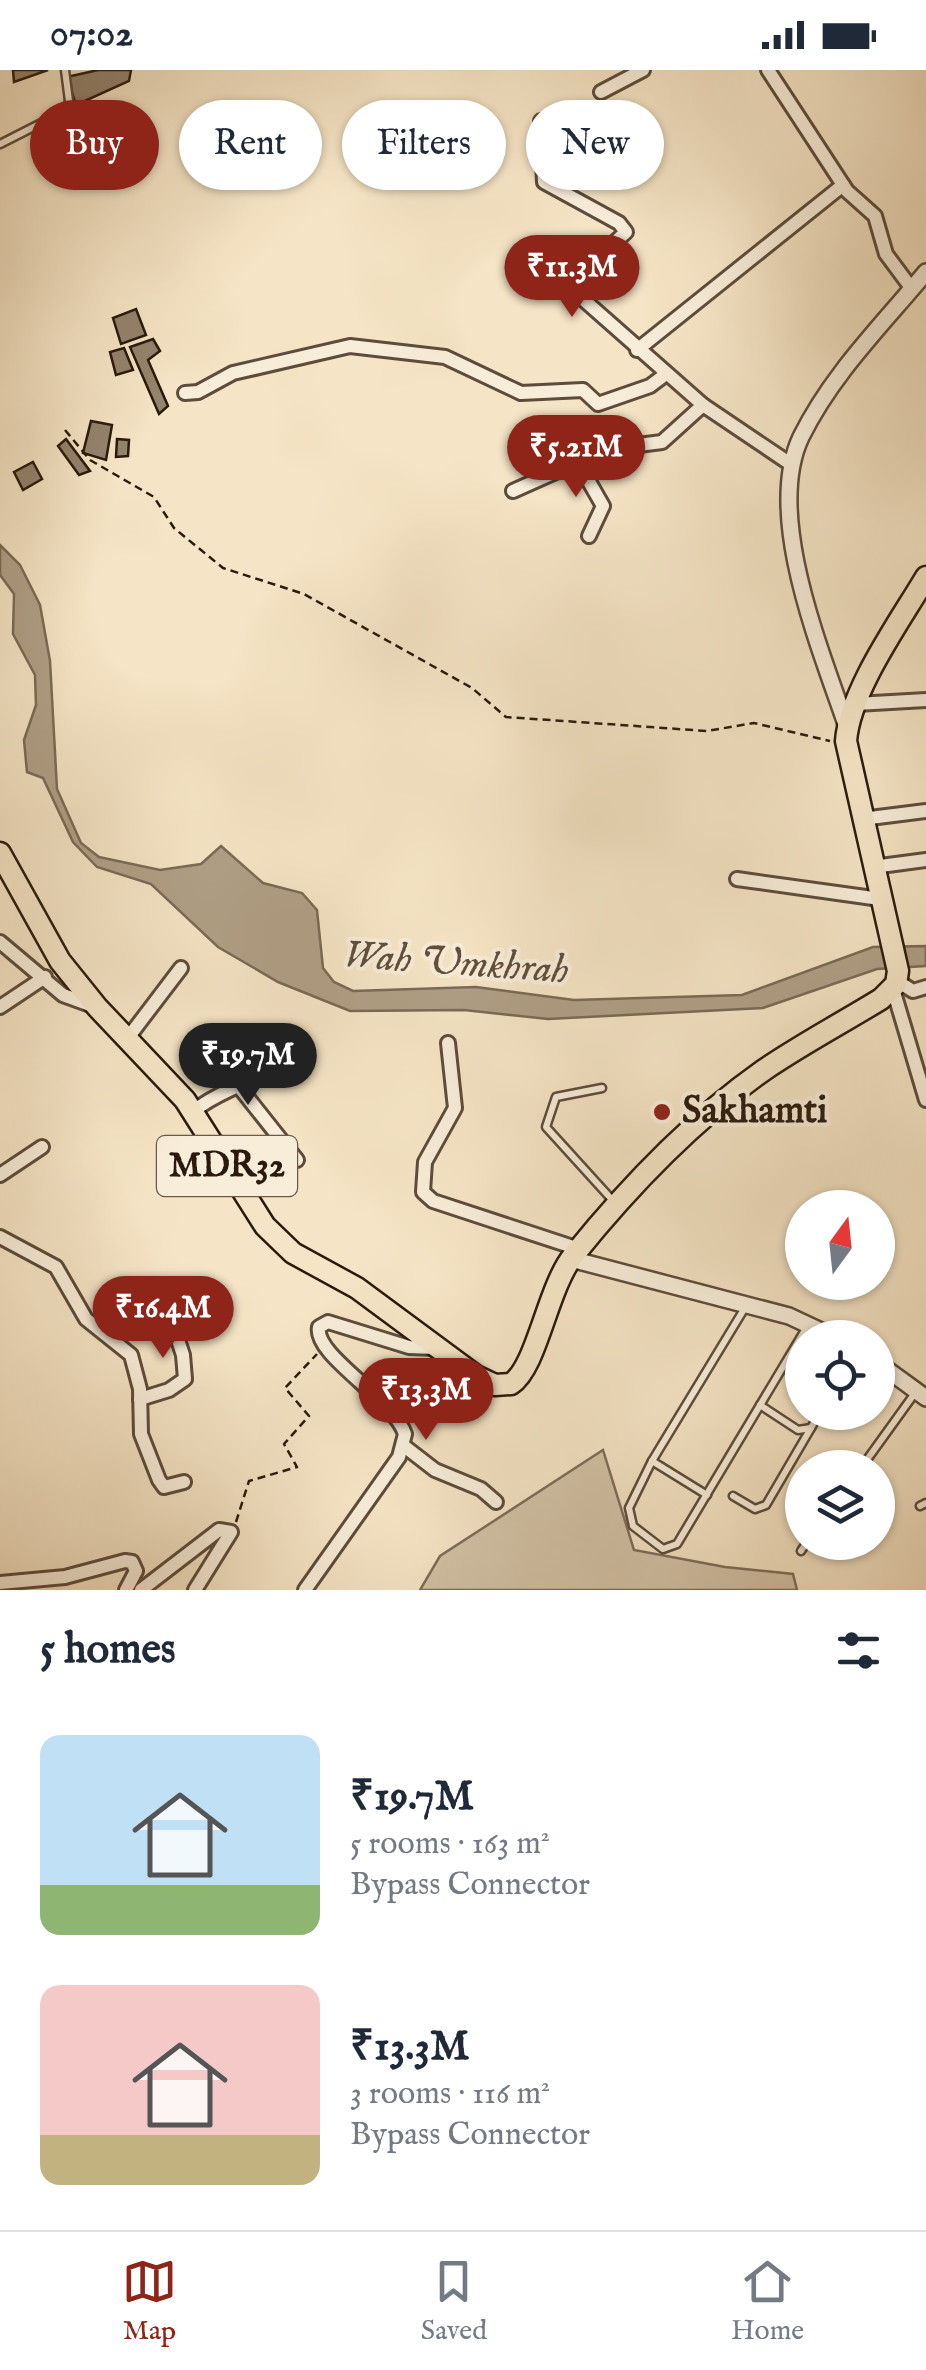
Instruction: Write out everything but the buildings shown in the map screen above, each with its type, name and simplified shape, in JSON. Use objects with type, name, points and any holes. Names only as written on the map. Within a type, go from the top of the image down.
[{"type":"main road","points":[[485,1381],[510,1384],[528,1362],[546,1304],[575,1254],[618,1205],[760,1073],[896,980],[847,736],[856,704],[926,577]]},
{"type":"main road","name":"MDR32","points":[[0,853],[45,938],[97,1007],[194,1111],[250,1207],[279,1241],[304,1261],[357,1288],[485,1381]]},
{"type":"street","points":[[602,92],[643,70]]},
{"type":"street","points":[[768,70],[843,185],[875,216],[886,254],[912,289]]},
{"type":"street","points":[[638,350],[843,185]]},
{"type":"street","points":[[558,190],[624,228],[624,237],[573,285],[589,307],[702,405],[792,465]]},
{"type":"street","points":[[847,736],[797,560],[790,502],[792,465],[802,436],[856,352],[926,272]]},
{"type":"street","points":[[185,393],[198,392],[233,373],[350,346],[445,357],[512,390],[583,390],[598,404],[650,386],[666,374]]},
{"type":"street","points":[[512,491],[618,446],[662,442],[702,405]]},
{"type":"street","points":[[579,464],[603,506],[589,536]]},
{"type":"street","points":[[856,704],[926,700]]},
{"type":"street","points":[[862,819],[926,811]]},
{"type":"street","points":[[873,867],[926,860]]},
{"type":"street","points":[[736,879],[880,899]]},
{"type":"street","points":[[0,942],[63,996],[97,1007]]},
{"type":"street","points":[[127,1038],[181,968]]},
{"type":"street","points":[[0,1006],[46,978]]},
{"type":"street","points":[[896,980],[913,991],[926,987]]},
{"type":"street","points":[[896,980],[926,1100]]},
{"type":"street","points":[[448,1042],[454,1108],[425,1162],[423,1192],[434,1200],[575,1254],[797,1320]]},
{"type":"street","points":[[194,1111],[213,1096],[240,1088],[270,1065]]},
{"type":"street","points":[[240,1088],[297,1160]]},
{"type":"street","points":[[0,1175],[42,1147]]},
{"type":"street","points":[[0,1236],[60,1272],[86,1319],[131,1354],[140,1398],[141,1434],[159,1480],[164,1487],[184,1482]]},
{"type":"street","points":[[140,1398],[169,1390],[185,1378],[183,1355],[170,1316]]},
{"type":"street","points":[[306,1590],[404,1446],[406,1434],[397,1417],[323,1348],[317,1332],[328,1322],[409,1347],[436,1348]]},
{"type":"street","points":[[895,1376],[921,1395]]},
{"type":"street","points":[[404,1446],[436,1470],[481,1489],[496,1502]]},
{"type":"street","points":[[141,1590],[219,1530],[231,1532],[196,1590]]},
{"type":"street","points":[[0,1582],[64,1577],[125,1561],[136,1570],[126,1590]]},
{"type":"lane","points":[[0,144],[65,111],[69,101],[66,70]]},
{"type":"lane","points":[[602,1088],[556,1097],[546,1127],[618,1205]]},
{"type":"lane","points":[[748,1303],[652,1461],[628,1514],[634,1526],[656,1546],[670,1549],[677,1544],[785,1363]]},
{"type":"lane","points":[[876,1450],[921,1395]]},
{"type":"lane","points":[[760,1404],[785,1421]]},
{"type":"lane","points":[[733,1496],[755,1509],[766,1505],[810,1430]]},
{"type":"lane","points":[[652,1461],[707,1495]]},
{"type":"path","points":[[65,430],[90,460],[148,492],[174,528],[223,568],[294,589],[472,688],[506,717],[706,731],[754,723],[847,736]]},
{"type":"path","points":[[231,1532],[249,1481],[297,1468],[284,1444],[309,1416],[285,1388],[323,1348]]},
{"type":"path","points":[[397,1417],[447,1385],[475,1399],[485,1381]]},
{"type":"shaded area","points":[[0,545],[20,565],[40,605],[50,661],[57,789],[81,843],[99,857],[160,870],[201,864],[221,846],[263,883],[302,893],[317,910],[323,968],[334,982],[353,991],[476,987],[574,1000],[742,995],[873,947],[926,946],[926,966],[877,969],[763,1008],[548,1019],[464,1010],[350,1011],[278,982],[218,947],[151,884],[97,867],[73,842],[43,778],[27,772],[24,740],[36,705],[35,675],[13,634],[14,594],[0,575]]},
{"type":"shaded area","points":[[603,1450],[634,1550],[725,1567],[793,1574],[797,1590],[420,1590],[440,1556]]},
{"type":"place","name":"Sakhamti","points":[[662,1112]]},
{"type":"water label","name":"Wah Umkhrah","points":[[456,964]]}]
